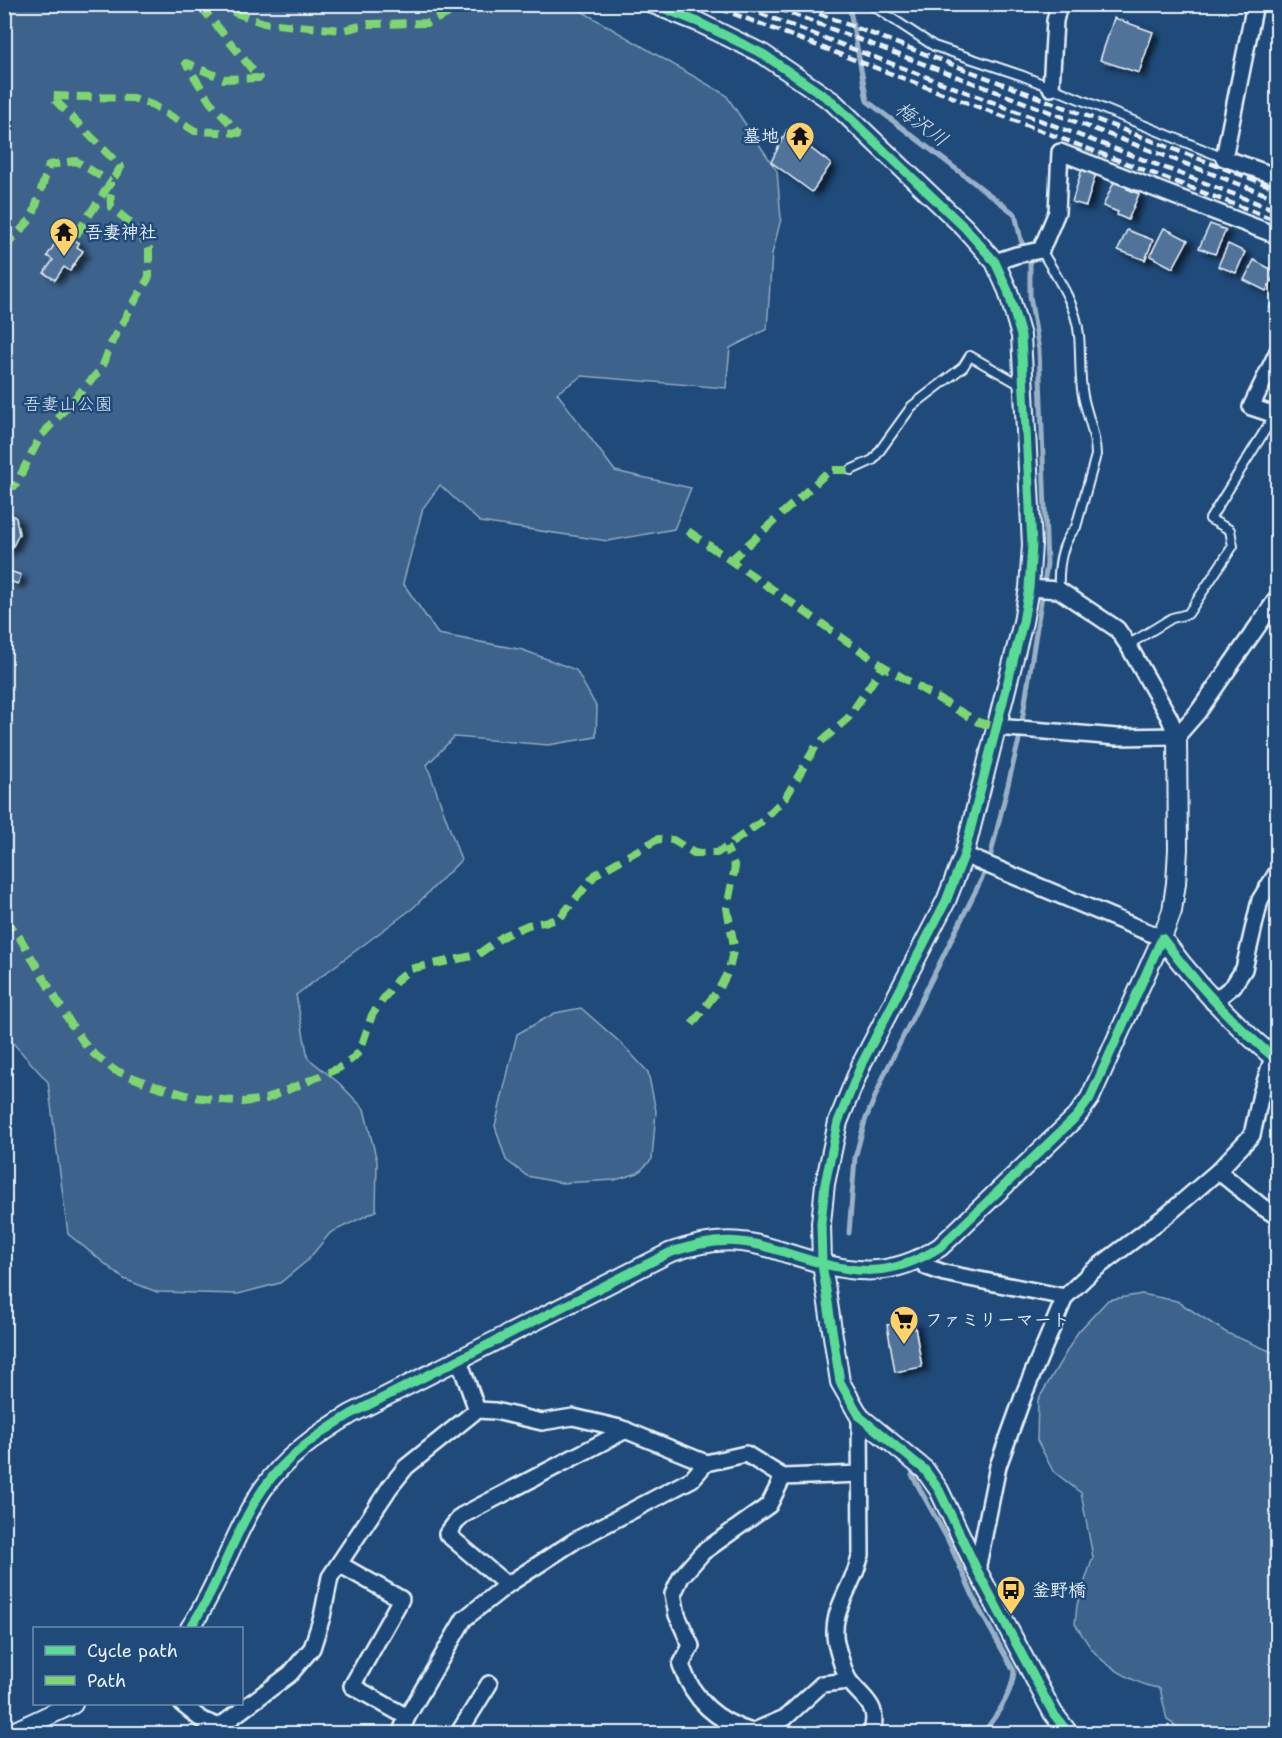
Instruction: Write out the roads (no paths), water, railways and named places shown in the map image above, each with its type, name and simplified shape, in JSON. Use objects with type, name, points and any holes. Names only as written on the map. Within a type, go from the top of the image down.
[{"type":"street","points":[[191,1627],[201,1613],[248,1514],[264,1488],[280,1468],[320,1434],[351,1414],[669,1253],[691,1245],[741,1242],[852,1270],[890,1269],[920,1260],[940,1247],[1084,1107],[1162,938],[1172,911],[1178,849],[1177,736],[1169,717],[1117,629],[1044,589],[1032,545],[1021,336],[1008,291],[995,262],[965,228],[833,102],[763,54],[698,22],[653,4]]},
{"type":"street","points":[[1051,88],[1055,21],[1059,4]]},
{"type":"street","points":[[1255,4],[1224,158],[1278,177]]},
{"type":"street","points":[[995,262],[1039,251],[1057,212],[1060,152],[1278,236]]},
{"type":"street","points":[[1276,416],[1251,406],[1278,351]]},
{"type":"street","points":[[1044,589],[1023,622],[1001,727],[969,857],[862,1063],[838,1122],[825,1184],[821,1223],[822,1264],[840,1382],[860,1418],[925,1470],[939,1490],[977,1570],[1053,1713],[1069,1734]]},
{"type":"street","points":[[1001,727],[1117,737],[1177,736],[1198,712],[1278,597]]},
{"type":"street","points":[[969,857],[1162,938],[1213,1002],[1275,1059],[1261,1094],[1252,1135],[1218,1171],[1167,1215],[1090,1273],[1065,1297],[1024,1394],[998,1466],[977,1570]]},
{"type":"street","points":[[1213,1002],[1239,979],[1244,969],[1260,900],[1278,872]]},
{"type":"street","points":[[1218,1171],[1260,1206],[1278,1217]]},
{"type":"street","points":[[920,1260],[927,1267],[944,1273],[1065,1297]]},
{"type":"street","points":[[459,1360],[477,1410]]},
{"type":"street","points":[[184,1705],[218,1730],[290,1674],[312,1648],[322,1617],[330,1577],[390,1487],[406,1467],[477,1410],[495,1411],[542,1422],[573,1418],[626,1430],[705,1463],[746,1454],[783,1477],[860,1474]]},
{"type":"street","points":[[860,1418],[861,1555],[854,1576],[839,1604],[836,1642],[849,1681],[865,1697],[873,1712],[875,1723],[871,1734]]},
{"type":"street","points":[[507,1585],[447,1534],[461,1516],[626,1430]]},
{"type":"street","points":[[400,1734],[407,1717],[464,1619],[507,1585],[576,1540],[692,1479],[705,1463]]},
{"type":"street","points":[[783,1477],[769,1505],[703,1552],[681,1577],[673,1594],[677,1615],[691,1646],[681,1665],[687,1681],[699,1700],[730,1725],[752,1732],[785,1718],[822,1684],[849,1681]]},
{"type":"street","points":[[339,1564],[401,1599],[352,1686],[407,1717]]},
{"type":"street","points":[[458,1734],[489,1684]]},
{"type":"street","points":[[9,1734],[71,1705]]},
{"type":"lane","points":[[870,4],[934,46],[1051,88],[1224,158]]},
{"type":"lane","points":[[1039,251],[1065,291],[1076,316],[1082,393],[1096,443],[1096,455],[1076,526],[1069,535],[1058,567],[1044,589]]},
{"type":"lane","points":[[851,470],[873,460],[912,406],[963,367],[970,356],[1024,386]]},
{"type":"lane","points":[[1128,645],[1172,618],[1188,614],[1233,546],[1230,530],[1210,519],[1276,416]]},
{"type":"waterway","name":"梅沢川","points":[[846,4],[850,10],[867,101],[1015,214],[1030,264],[1030,296],[1039,350],[1047,564],[1019,740],[988,866],[885,1073],[865,1121],[855,1158],[849,1233]]},
{"type":"waterway","points":[[912,1475],[947,1538],[978,1607],[1014,1671],[1007,1696],[982,1734]]},
{"type":"railway","points":[[708,4],[1278,221]]},
{"type":"railway","points":[[735,4],[1278,211]]},
{"type":"railway","points":[[766,4],[1278,199]]},
{"type":"railway","points":[[794,4],[1278,189]]},
{"type":"place","name":"墓地","points":[[800,162]]},
{"type":"place","name":"吾妻神社","points":[[64,258]]},
{"type":"place","name":"ファミリーマート","points":[[904,1346]]},
{"type":"place","name":"釜野橋","points":[[1011,1616]]},
{"type":"park label","name":"吾妻山公園","points":[[68,404]]}]
